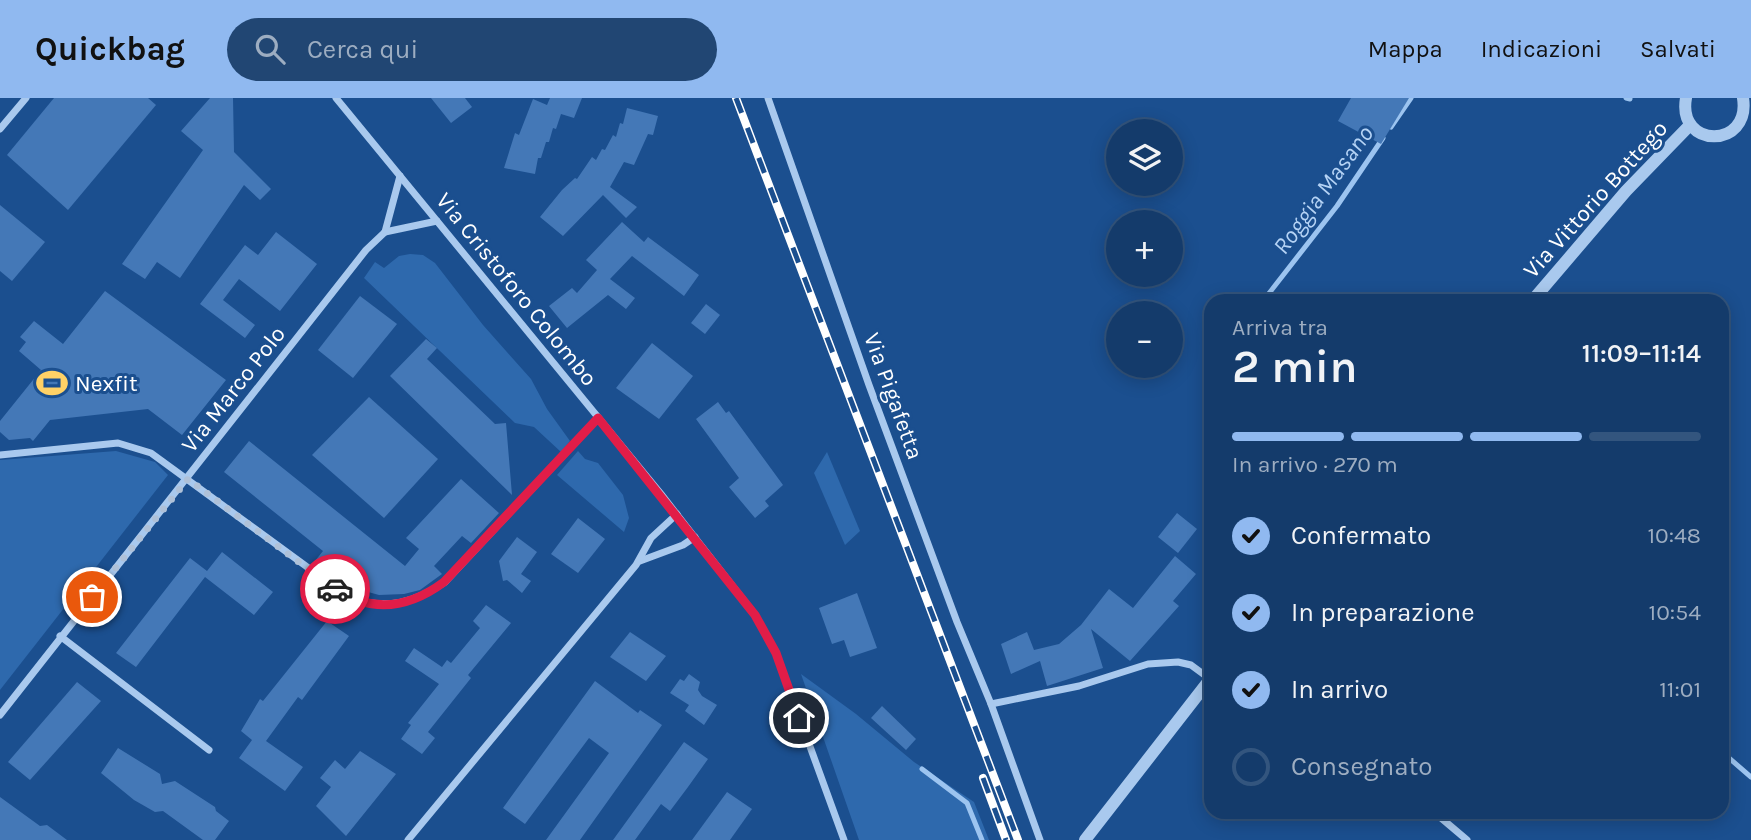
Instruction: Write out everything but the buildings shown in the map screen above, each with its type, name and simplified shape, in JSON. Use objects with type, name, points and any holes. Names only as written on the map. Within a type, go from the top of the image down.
[{"type":"street","points":[[0,129],[26,98]]},
{"type":"street","name":"Via Cristoforo Colombo","points":[[336,98],[677,514],[755,615],[776,653],[844,840]]},
{"type":"street","name":"Via Pigafetta","points":[[768,98],[869,384],[1040,840]]},
{"type":"street","points":[[1685,98],[1684,108],[1690,125],[1706,136],[1715,137],[1733,131],[1747,116],[1743,98]]},
{"type":"street","name":"Via Vittorio Bottego","points":[[1538,294],[1626,191],[1690,125]]},
{"type":"street","name":"Via Marco Polo","points":[[0,715],[366,250],[385,232],[400,176]]},
{"type":"street","points":[[385,232],[437,221]]},
{"type":"street","points":[[0,455],[118,443],[150,453],[351,599],[375,606],[400,605],[424,597],[444,582],[598,418]]},
{"type":"street","points":[[408,840],[640,561],[651,538],[677,514]]},
{"type":"street","points":[[640,561],[683,545],[695,537]]},
{"type":"street","points":[[60,636],[209,750]]},
{"type":"street","points":[[991,704],[1079,686],[1147,664],[1191,664],[1204,674]]},
{"type":"street","points":[[1085,840],[1204,688]]},
{"type":"street","points":[[1442,819],[1467,840]]},
{"type":"shaded area","points":[[423,255],[435,263],[483,325],[531,379],[547,409],[570,441],[561,452],[534,427],[515,423],[364,278],[375,262],[384,268],[399,256]]},
{"type":"shaded area","points":[[116,451],[155,462],[168,475],[0,690],[0,460]]},
{"type":"shaded area","points":[[578,451],[585,459],[598,463],[623,495],[629,518],[624,532],[557,475]]},
{"type":"shaded area","points":[[827,452],[860,531],[845,545],[814,473]]},
{"type":"shaded area","points":[[801,674],[856,714],[914,762],[974,802],[989,840],[859,840]]},
{"type":"waterway","name":"Roggia Masano","points":[[1391,127],[1411,98]]},
{"type":"waterway","points":[[1626,98],[1630,99]]},
{"type":"waterway","name":"Roggia Masano","points":[[1268,294],[1337,206],[1383,138]]},
{"type":"waterway","name":"Roggia Masano","points":[[1729,758],[1751,777]]},
{"type":"waterway","name":"Roggia Masano","points":[[922,769],[967,803],[982,840]]},
{"type":"railway","points":[[736,98],[1018,840]]},
{"type":"railway","points":[[983,778],[1006,840]]},
{"type":"way so far","points":[[92,597],[188,479],[335,589]]},
{"type":"place","name":"Nexfit","points":[[52,383]]},
{"type":"route","points":[[335,589],[351,599],[375,606],[400,605],[424,597],[444,582],[557,465],[598,418],[755,615],[776,653],[799,718]]}]
